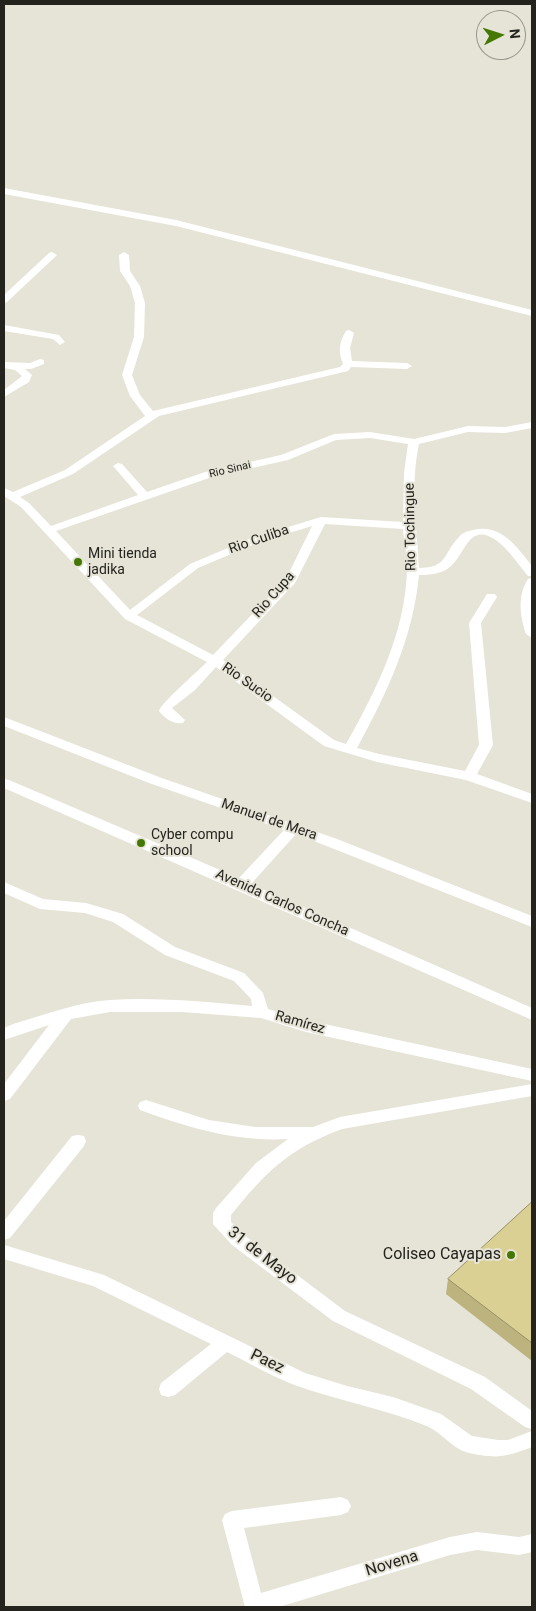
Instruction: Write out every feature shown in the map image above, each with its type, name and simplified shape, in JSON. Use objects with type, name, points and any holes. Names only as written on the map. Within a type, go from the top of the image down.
[{"type":"street","points":[[4,191],[176,223],[532,313]]},
{"type":"street","points":[[4,300],[52,255]]},
{"type":"street","points":[[124,255],[125,271],[135,286],[140,303],[138,337],[127,375],[136,396],[151,416]]},
{"type":"street","points":[[4,328],[56,337],[60,342]]},
{"type":"street","points":[[348,364],[345,356],[345,346],[349,333]]},
{"type":"street","points":[[6,366],[31,366],[40,362]]},
{"type":"street","points":[[8,494],[69,472],[151,416],[337,372],[344,369],[348,364]]},
{"type":"street","points":[[348,364],[407,366]]},
{"type":"street","points":[[4,394],[25,380],[27,374],[23,370],[6,366]]},
{"type":"street","points":[[414,442],[468,429],[505,430],[531,427]]},
{"type":"street","name":"Rio Sinai","points":[[49,530],[209,474],[284,458],[334,437],[370,435],[414,442]]},
{"type":"street","name":"Rio Tochingue","points":[[350,750],[371,713],[386,680],[404,624],[413,571],[408,494],[411,453],[414,442]]},
{"type":"street","points":[[118,466],[145,496]]},
{"type":"street","name":"Rio Sucio","points":[[8,494],[25,505],[129,616],[214,661],[288,711],[329,743],[377,758],[469,776],[532,799]]},
{"type":"street","name":"Rio Culiba","points":[[129,616],[180,575],[208,558],[253,541],[321,520],[409,526]]},
{"type":"street","name":"Rio Cupa","points":[[178,720],[165,711],[166,707],[190,687],[291,580],[321,520]]},
{"type":"street","points":[[413,571],[432,571],[442,567],[450,562],[466,536],[485,532],[504,540],[532,573]]},
{"type":"street","points":[[532,582],[528,588],[527,608],[532,634]]},
{"type":"street","points":[[469,776],[486,745],[475,623],[491,597]]},
{"type":"street","name":"Manuel de Mera","points":[[4,721],[154,780],[332,842],[532,922]]},
{"type":"street","name":"Avenida Carlos Concha","points":[[4,783],[241,885],[532,1014]]},
{"type":"street","points":[[241,885],[293,829]]},
{"type":"street","points":[[4,887],[40,904],[86,908],[118,918],[170,951],[239,977],[258,997],[261,1012]]},
{"type":"street","name":"Ramírez","points":[[4,1034],[88,1009],[110,1006],[182,1006],[261,1012],[306,1026],[532,1075]]},
{"type":"street","points":[[4,1095],[66,1016]]},
{"type":"street","points":[[4,1022],[19,1028]]},
{"type":"street","name":"31 de Mayo","points":[[532,1090],[340,1123],[314,1133],[278,1153],[259,1170],[222,1213],[222,1224],[238,1240],[339,1316],[478,1383],[532,1421]]},
{"type":"street","points":[[146,1106],[179,1118],[246,1133],[272,1135],[297,1132],[314,1133]]},
{"type":"street","points":[[4,1234],[78,1141]]},
{"type":"street","name":"Paez","points":[[4,1252],[98,1280],[300,1378],[348,1394],[393,1405],[434,1420],[468,1444],[498,1450],[532,1439]]},
{"type":"street","points":[[168,1389],[227,1342]]},
{"type":"street","points":[[254,1606],[232,1520],[341,1506]]},
{"type":"street","name":"Novena","points":[[254,1606],[450,1546],[477,1541],[519,1546],[532,1543]]},
{"type":"building","name":"Coliseo Cayapas","points":[[532,1202],[532,1343],[448,1279]]},
{"type":"place","name":"Mini tienda jadika","points":[[78,562]]},
{"type":"place","name":"Cyber compu school","points":[[141,843]]},
{"type":"place","name":"Coliseo Cayapas","points":[[511,1255]]}]
